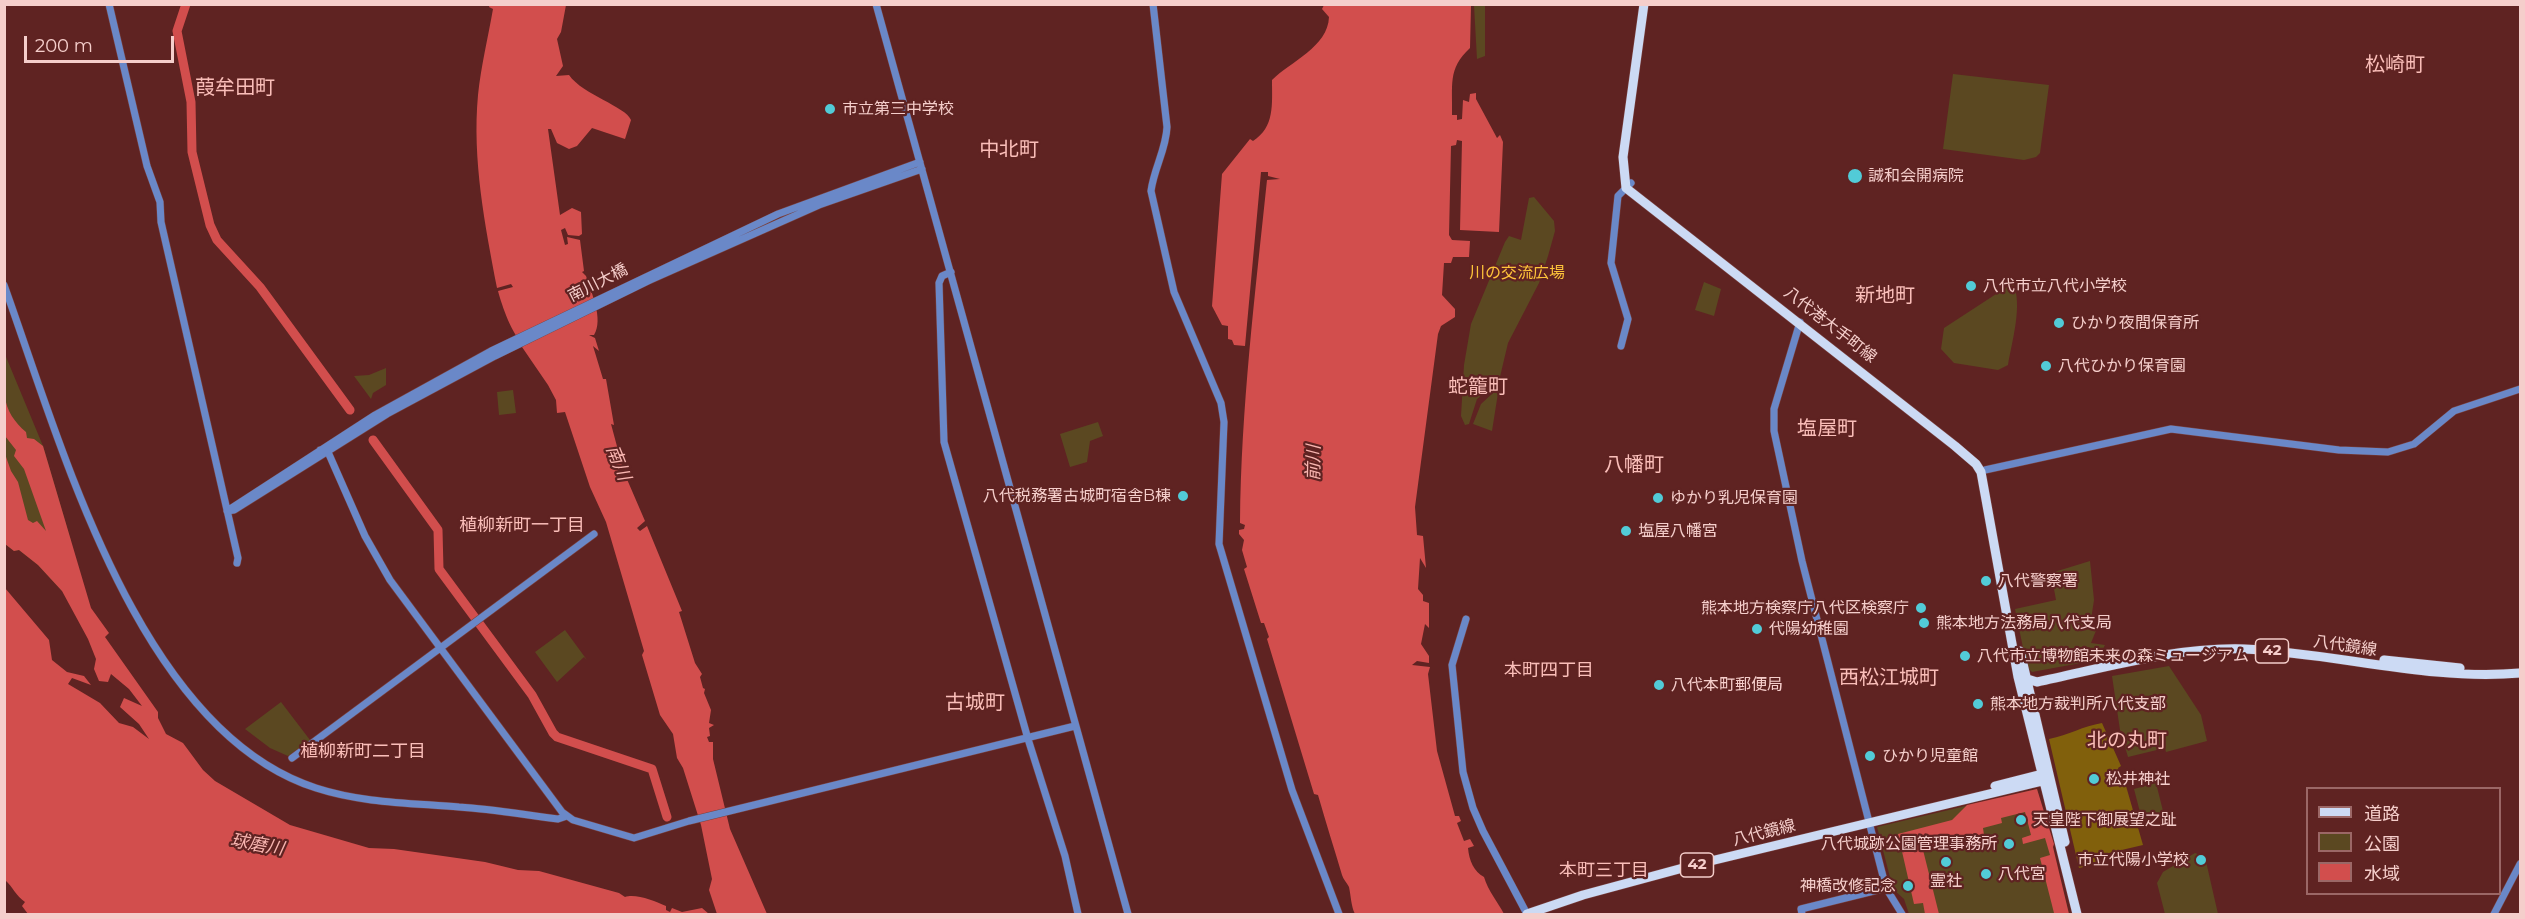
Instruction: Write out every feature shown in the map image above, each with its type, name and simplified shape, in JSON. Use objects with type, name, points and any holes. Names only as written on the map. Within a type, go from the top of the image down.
[{"type":"main road","points":[[1629,186],[1623,157],[1644,4]]},
{"type":"main road","points":[[1629,186],[1628,161],[1649,4]]},
{"type":"main road","name":"八代港大手町線","points":[[1629,186],[1976,464],[1981,472],[1992,522],[2022,677]]},
{"type":"main road","name":"八代港大手町線","points":[[1800,322],[1979,460],[1985,470]]},
{"type":"main road","points":[[1985,470],[2022,677],[2077,915]]},
{"type":"main road","name":"八代鏡線","points":[[2022,677],[2186,648],[2241,645],[2290,647],[2444,668],[2520,668]]},
{"type":"main road","name":"八代鏡線","points":[[2022,677],[2037,682],[2181,653],[2241,649],[2290,652],[2444,674],[2520,673]]},
{"type":"main road","points":[[2046,777],[2082,915]]},
{"type":"main road","name":"八代鏡線","points":[[1527,915],[1545,907],[1627,883],[2046,777]]},
{"type":"street","points":[[109,4],[147,166],[160,202],[161,222],[238,558],[237,562]]},
{"type":"street","points":[[876,4],[1128,915]]},
{"type":"street","points":[[1153,4],[1167,142],[1153,176],[1151,191],[1174,292],[1221,403],[1224,422],[1219,544],[1292,790],[1339,915]]},
{"type":"street","points":[[625,289],[798,213],[921,166]]},
{"type":"street","name":"南川大橋","points":[[493,353],[717,241],[802,204],[921,166]]},
{"type":"street","points":[[1622,346],[1628,319],[1611,263],[1618,196],[1629,186]]},
{"type":"street","points":[[951,272],[942,276],[939,283],[944,442],[1028,739],[1063,848],[1078,915]]},
{"type":"street","points":[[4,285],[95,535],[115,576],[172,671],[200,708],[226,733],[271,767],[297,781],[339,795],[558,819],[567,816]]},
{"type":"street","points":[[1800,322],[1774,409],[1774,431],[1802,561],[1886,888],[1902,915]]},
{"type":"street","points":[[227,511],[402,399],[493,353]]},
{"type":"street","points":[[227,511],[234,510],[387,414],[493,353]]},
{"type":"street","points":[[1985,470],[2170,429],[2339,450],[2388,452],[2414,444],[2454,411],[2520,388]]},
{"type":"street","points":[[320,450],[328,452]]},
{"type":"street","points":[[328,452],[365,536],[381,564],[440,648],[567,816],[634,838],[689,821],[1075,726]]},
{"type":"street","points":[[292,758],[440,648],[479,622],[594,534]]},
{"type":"street","points":[[1466,619],[1452,665],[1463,772],[1482,831],[1527,915]]},
{"type":"street","points":[[2493,915],[2520,864]]},
{"type":"street","points":[[1802,915],[1801,909],[1886,888]]},
{"type":"green space","points":[[1474,5],[1485,5],[1485,56],[1477,59]]},
{"type":"green space","points":[[1953,74],[2049,85],[2040,153],[2036,157],[2024,160],[1943,149]]},
{"type":"green space","name":"川の交流広場","points":[[1534,197],[1554,221],[1555,231],[1548,256],[1539,283],[1508,343],[1499,381],[1477,399],[1469,424],[1465,425],[1461,416],[1464,365],[1471,324],[1505,242],[1509,236],[1521,240],[1529,198]]},
{"type":"green space","points":[[1704,282],[1721,289],[1714,316],[1695,310]]},
{"type":"green space","points":[[2013,283],[2017,312],[2008,365],[1998,370],[1954,363],[1941,349],[1944,328]]},
{"type":"green space","points":[[4,352],[43,446],[71,541],[67,549],[58,531],[62,591],[38,565],[19,550],[14,551],[5,544]]},
{"type":"green space","points":[[386,368],[386,385],[373,393],[371,399],[354,376],[369,375]]},
{"type":"green space","points":[[513,390],[516,413],[499,415],[497,392]]},
{"type":"green space","points":[[1493,393],[1498,393],[1492,431],[1473,424],[1481,404]]},
{"type":"green space","points":[[1098,422],[1103,436],[1090,441],[1087,462],[1070,467],[1060,434]]},
{"type":"green space","points":[[2090,561],[2094,600],[2090,626],[2097,628],[2091,643],[2105,645],[2097,660],[2032,672],[2027,667],[2015,609],[2056,600],[2051,573]]},
{"type":"green space","points":[[565,630],[587,660],[584,657],[557,682],[535,652]]},
{"type":"green space","points":[[2169,666],[2201,715],[2207,741],[2166,752],[2165,748],[2128,757],[2120,730],[2112,676]]},
{"type":"green space","points":[[281,702],[310,740],[288,756],[270,748],[245,729]]},
{"type":"green space","points":[[2156,783],[2164,815],[2142,820],[2134,789]]},
{"type":"green space","points":[[2037,789],[2069,914],[1909,914],[1904,899],[1893,889],[1877,827]]},
{"type":"green space","points":[[2195,853],[2205,857],[2218,914],[2165,914],[2157,883],[2163,872]]},
{"type":"shaded area","points":[[2102,723],[2121,766],[2118,768],[2121,786],[2126,786],[2143,845],[2096,856],[2096,864],[2079,868],[2049,739]]},
{"type":"water","name":"南川","points":[[490,4],[566,5],[561,32],[557,39],[563,66],[556,76],[569,75],[575,82],[621,110],[631,120],[625,139],[592,128],[577,146],[569,149],[557,143],[551,129],[548,129],[560,215],[572,208],[581,212],[582,234],[568,235],[565,228],[561,230],[565,245],[568,244],[567,237],[580,240],[584,271],[582,272],[586,276],[593,297],[598,321],[594,335],[589,335],[595,338],[599,351],[593,346],[603,379],[606,379],[614,425],[611,424],[622,465],[618,466],[620,471],[623,470],[645,521],[637,528],[640,531],[647,526],[682,611],[679,612],[695,663],[702,674],[700,677],[705,689],[704,693],[711,710],[709,723],[714,725],[709,728],[710,736],[707,737],[709,742],[713,742],[713,759],[730,829],[767,914],[717,914],[709,890],[712,879],[701,825],[683,768],[677,758],[673,734],[660,715],[642,655],[644,651],[606,522],[590,487],[565,412],[557,413],[556,400],[522,347],[524,345],[505,312],[498,291],[513,287],[511,284],[497,288],[484,216],[477,144],[479,84],[493,9],[489,7]]},
{"type":"water","name":"前川","points":[[1324,5],[1471,5],[1470,48],[1454,71],[1452,115],[1457,115],[1457,120],[1462,119],[1463,100],[1469,102],[1470,94],[1476,93],[1476,99],[1497,138],[1500,135],[1503,142],[1499,232],[1460,230],[1462,141],[1457,140],[1456,145],[1451,146],[1449,235],[1452,240],[1470,241],[1469,257],[1453,257],[1451,263],[1444,263],[1442,295],[1455,309],[1455,317],[1441,326],[1438,334],[1415,507],[1417,535],[1423,536],[1426,568],[1420,558],[1418,589],[1423,595],[1423,601],[1429,603],[1429,628],[1425,624],[1421,644],[1429,656],[1429,663],[1417,661],[1412,665],[1430,667],[1428,674],[1437,751],[1455,816],[1459,816],[1461,821],[1457,823],[1464,841],[1470,839],[1474,846],[1468,848],[1473,865],[1484,877],[1504,914],[1355,914],[1349,887],[1342,875],[1318,795],[1314,794],[1267,639],[1269,637],[1264,623],[1261,623],[1244,569],[1247,567],[1242,550],[1244,540],[1239,530],[1244,529],[1245,525],[1240,523],[1249,352],[1267,180],[1280,179],[1268,176],[1268,172],[1261,172],[1245,346],[1234,345],[1232,340],[1228,339],[1228,326],[1222,325],[1212,306],[1222,174],[1250,139],[1253,141],[1260,135],[1269,122],[1272,80],[1307,53],[1322,37],[1329,17],[1322,9]]},
{"type":"water","name":"球磨川","points":[[5,396],[9,411],[26,432],[27,438],[34,439],[43,446],[91,608],[109,633],[105,637],[158,712],[158,718],[166,734],[183,743],[203,770],[215,781],[290,825],[369,848],[394,849],[485,862],[518,870],[539,871],[619,893],[625,897],[634,896],[651,900],[666,906],[666,910],[670,912],[672,908],[682,912],[702,908],[709,914],[28,914],[22,906],[25,902],[5,880],[5,588],[49,640],[52,660],[67,672],[84,676],[91,685],[72,678],[68,684],[100,703],[119,723],[133,727],[149,739],[139,724],[120,707],[124,698],[142,706],[129,689],[111,674],[108,682],[99,681],[94,669],[96,659],[88,639],[62,591],[38,565],[19,550],[14,551],[5,544],[5,454],[18,482],[28,520],[33,523],[37,521],[46,531],[24,469],[14,456],[16,450],[5,436]]},
{"type":"water","points":[[2037,789],[2054,844],[2069,914],[2048,914],[2054,913],[2040,858],[2050,855],[2045,838],[2023,844],[2022,838],[2031,835],[2025,812],[2001,818],[2002,823],[1983,828],[1984,835],[1923,850],[1939,914],[1925,914],[1923,903],[1914,904],[1898,834],[1952,820],[1967,805]]},
{"type":"waterway","points":[[186,4],[177,31],[191,102],[192,152],[210,225],[217,240],[260,287],[350,410]]},
{"type":"waterway","points":[[373,440],[438,530],[439,569],[532,695],[553,733],[557,737],[652,769],[667,817]]},
{"type":"place","name":"市立第三中学校","points":[[830,109]]},
{"type":"place","name":"誠和会開病院","points":[[1855,176]]},
{"type":"place","name":"八代市立八代小学校","points":[[1971,286]]},
{"type":"place","name":"ひかり夜間保育所","points":[[2059,323]]},
{"type":"place","name":"八代ひかり保育園","points":[[2046,366]]},
{"type":"place","name":"八代税務署古城町宿舎B棟","points":[[1183,496]]},
{"type":"place","name":"ゆかり乳児保育園","points":[[1658,498]]},
{"type":"place","name":"塩屋八幡宮","points":[[1626,531]]},
{"type":"place","name":"八代警察署","points":[[1986,581]]},
{"type":"place","name":"熊本地方検察庁八代区検察庁","points":[[1921,608]]},
{"type":"place","name":"熊本地方法務局八代支局","points":[[1924,623]]},
{"type":"place","name":"代陽幼稚園","points":[[1757,629]]},
{"type":"place","name":"八代市立博物館未来の森ミュージアム","points":[[1965,656]]},
{"type":"place","name":"八代本町郵便局","points":[[1659,685]]},
{"type":"place","name":"熊本地方裁判所八代支部","points":[[1978,704]]},
{"type":"place","name":"ひかり児童館","points":[[1870,756]]},
{"type":"place","name":"松井神社","points":[[2094,779]]},
{"type":"place","name":"天皇陛下御展望之趾","points":[[2021,820]]},
{"type":"place","name":"八代城跡公園管理事務所","points":[[2009,844]]},
{"type":"place","name":"市立代陽小学校","points":[[2201,860]]},
{"type":"place","name":"霊社","points":[[1946,862]]},
{"type":"place","name":"八代宮","points":[[1986,874]]},
{"type":"place","name":"神橋改修記念","points":[[1908,886]]},
{"type":"district","name":"松崎町","points":[[2395,65]]},
{"type":"district","name":"葭牟田町","points":[[235,88]]},
{"type":"district","name":"中北町","points":[[1009,150]]},
{"type":"district","name":"新地町","points":[[1885,296]]},
{"type":"district","name":"蛇籠町","points":[[1478,387]]},
{"type":"district","name":"塩屋町","points":[[1827,429]]},
{"type":"district","name":"八幡町","points":[[1634,465]]},
{"type":"district","name":"植柳新町一丁目","points":[[522,526]]},
{"type":"district","name":"本町四丁目","points":[[1549,671]]},
{"type":"district","name":"西松江城町","points":[[1889,678]]},
{"type":"district","name":"古城町","points":[[975,703]]},
{"type":"district","name":"北の丸町","points":[[2127,741]]},
{"type":"district","name":"植柳新町二丁目","points":[[363,752]]},
{"type":"district","name":"本町三丁目","points":[[1604,871]]}]
